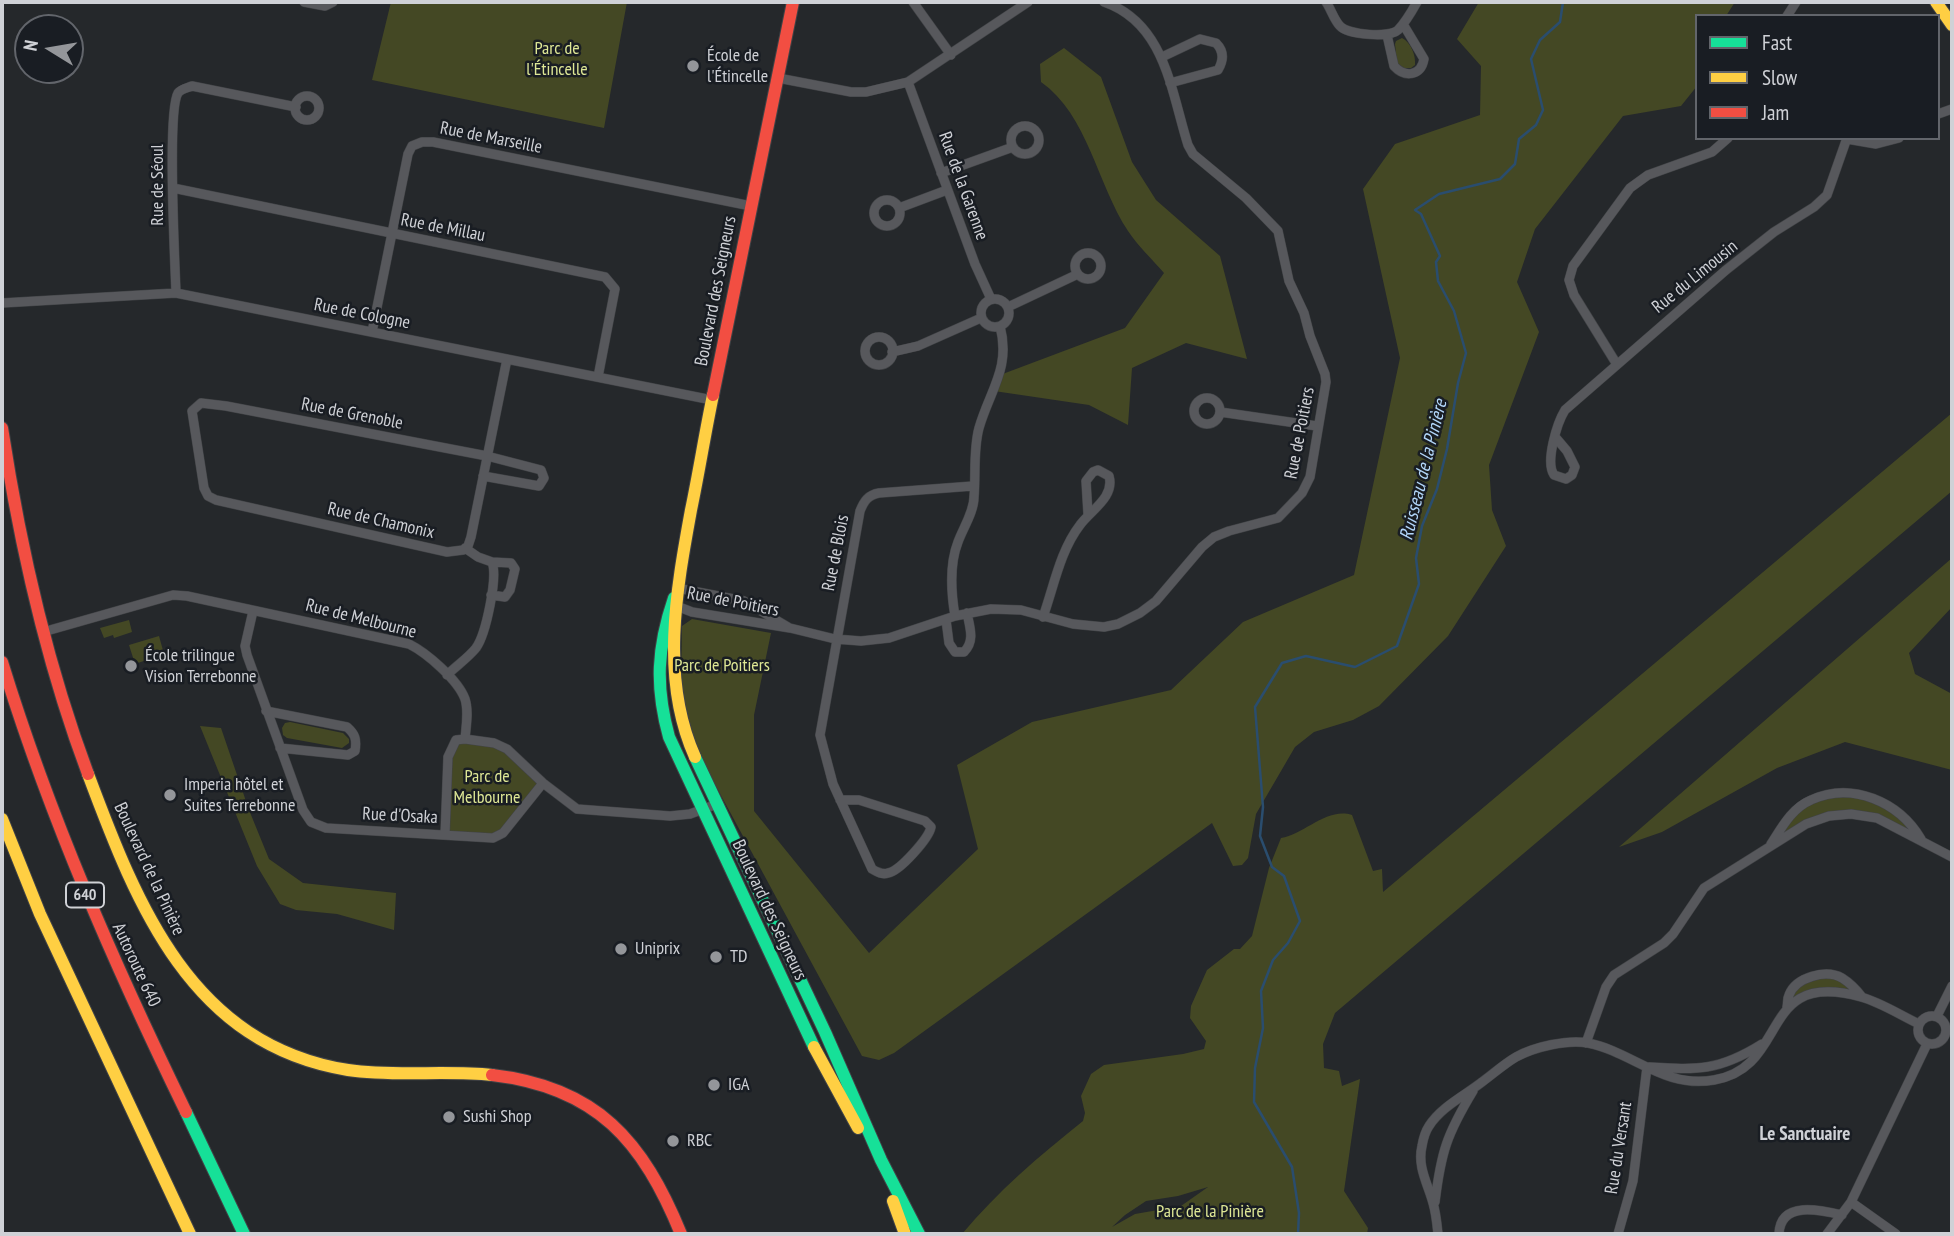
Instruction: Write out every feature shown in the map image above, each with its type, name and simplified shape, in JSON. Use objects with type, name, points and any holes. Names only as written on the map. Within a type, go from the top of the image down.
[{"type":"main road","name":"Boulevard des Seigneurs","points":[[793,2],[712,400],[674,605],[658,652],[660,699],[671,744],[813,1044],[864,1140],[905,1234]]},
{"type":"main road","points":[[1936,2],[1952,25]]},
{"type":"main road","name":"Boulevard de la Pinière","points":[[2,428],[18,525],[43,632],[69,721],[96,796],[136,889],[168,950],[187,977],[212,1003],[261,1040],[289,1054],[322,1065],[377,1074],[503,1076],[534,1082],[566,1094],[596,1111],[632,1143],[650,1168],[681,1234]]},
{"type":"main road","name":"Boulevard des Seigneurs","points":[[674,605],[673,661],[676,700],[685,735],[827,1036],[870,1137],[919,1234]]},
{"type":"main road","name":"Autoroute 640","points":[[2,662],[36,771],[78,880],[244,1234]]},
{"type":"main road","points":[[2,820],[40,915],[190,1234]]},
{"type":"main road","name":"Boulevard de la Pinière","points":[[668,1203],[674,1234]]},
{"type":"street","points":[[304,2],[325,6],[333,2]]},
{"type":"street","points":[[913,2],[951,55]]},
{"type":"street","points":[[778,78],[851,92],[866,92],[908,82],[951,55],[1014,6],[1028,2]]},
{"type":"street","name":"Rue de Poitiers","points":[[674,605],[705,615],[790,628],[835,639],[861,641],[889,638],[967,613],[1006,608],[1089,626],[1118,624],[1156,601],[1202,547],[1214,537],[1278,518],[1307,486],[1313,465],[1326,382],[1304,313],[1289,281],[1278,231],[1246,198],[1193,154],[1162,57],[1150,35],[1142,24],[1119,8],[1104,2]]},
{"type":"street","points":[[1326,2],[1344,29],[1350,32],[1387,34],[1397,31],[1417,2]]},
{"type":"street","points":[[1387,34],[1394,66],[1405,74],[1412,75],[1417,72],[1424,59],[1403,24]]},
{"type":"street","points":[[1162,57],[1200,39],[1216,43],[1222,51],[1223,57],[1218,70],[1170,83]]},
{"type":"street","name":"Rue de la Garenne","points":[[908,82],[947,191],[991,299]]},
{"type":"street","name":"Rue de Séoul","points":[[176,292],[173,188],[175,103],[178,94],[192,86],[296,107]]},
{"type":"street","points":[[1616,363],[1574,295],[1569,280],[1573,266],[1630,188],[1648,175],[1712,152],[1726,140]]},
{"type":"street","name":"Rue du Limousin","points":[[1556,438],[1565,410],[1616,363],[1726,270],[1827,195],[1847,140]]},
{"type":"street","points":[[1853,140],[1876,144],[1891,140]]},
{"type":"street","name":"Rue de Marseille","points":[[372,332],[408,154],[412,146],[422,142],[751,206]]},
{"type":"street","points":[[941,173],[1013,148]]},
{"type":"street","name":"Rue de Millau","points":[[173,188],[605,277],[615,289],[598,377]]},
{"type":"street","points":[[899,208],[947,191]]},
{"type":"street","points":[[1008,307],[1078,274]]},
{"type":"street","name":"Rue de Cologne","points":[[2,303],[176,292],[712,400]]},
{"type":"street","points":[[991,299],[1003,301],[1008,307],[1008,316],[1000,326],[991,327],[981,318],[983,304],[991,299]]},
{"type":"street","points":[[892,352],[918,346],[981,318]]},
{"type":"street","points":[[967,613],[971,638],[969,647],[964,652],[955,652],[949,643],[953,558],[975,498],[973,486],[979,429],[1000,375],[1004,357],[1000,326]]},
{"type":"street","points":[[491,595],[505,597],[510,590],[515,569],[511,563],[492,562],[478,557],[466,548],[471,537],[507,359]]},
{"type":"street","name":"Rue de Chamonix","points":[[211,404],[198,404],[191,415],[204,488],[208,496],[447,552],[466,548]]},
{"type":"street","name":"Rue de Grenoble","points":[[211,404],[487,456],[541,470],[544,478],[539,486],[483,476]]},
{"type":"street","points":[[1220,412],[1317,426]]},
{"type":"street","name":"Rue de Blois","points":[[835,639],[860,511],[870,495],[973,486]]},
{"type":"street","points":[[1043,617],[1069,539],[1088,514]]},
{"type":"street","points":[[447,675],[476,647],[483,632],[495,569],[492,562]]},
{"type":"street","name":"Rue de Poitiers","points":[[677,588],[744,601],[790,628]]},
{"type":"street","name":"Rue de Melbourne","points":[[43,632],[173,596],[187,596],[409,644],[424,651],[462,693],[466,702],[465,739]]},
{"type":"street","name":"Rue d'Osaka","points":[[253,611],[246,646],[247,655],[303,810],[317,826],[493,838],[503,833],[543,783]]},
{"type":"street","points":[[835,639],[820,735],[828,770],[840,800],[872,869],[887,874],[895,870],[929,836],[931,827],[925,821],[859,800],[840,800]]},
{"type":"street","points":[[266,711],[347,727],[354,733],[357,742],[355,751],[348,755],[281,748]]},
{"type":"street","points":[[445,835],[448,757],[456,740],[494,743],[507,749],[543,783],[577,809],[670,816],[702,810],[717,804]]},
{"type":"street","points":[[1770,846],[1787,818],[1810,800],[1851,792],[1877,798],[1914,827],[1921,839]]},
{"type":"street","points":[[1586,1042],[1606,987],[1614,975],[1664,943],[1704,888],[1751,861],[1806,824],[1829,816],[1851,814],[1877,818],[1952,857]]},
{"type":"street","points":[[1787,1007],[1788,995],[1797,985],[1819,975],[1840,976],[1862,997]]},
{"type":"street","points":[[1937,1016],[1952,986]]},
{"type":"street","points":[[1438,1234],[1434,1205],[1421,1171],[1421,1149],[1428,1128],[1442,1111],[1516,1057],[1534,1049],[1544,1045],[1586,1042],[1647,1067],[1695,1070],[1713,1067],[1738,1059],[1767,1040],[1787,1007],[1803,995],[1823,991],[1862,997],[1919,1024]]},
{"type":"street","points":[[1937,1016],[1946,1025],[1948,1040],[1927,1044],[1920,1038],[1917,1028],[1924,1017],[1937,1016]]},
{"type":"street","points":[[1827,1234],[1852,1202],[1927,1044]]},
{"type":"street","name":"Rue du Versant","points":[[1618,1234],[1633,1181],[1647,1067]]},
{"type":"street","points":[[1434,1205],[1440,1161],[1446,1141],[1476,1087]]},
{"type":"street","points":[[1852,1202],[1892,1233]]},
{"type":"street","points":[[1779,1234],[1779,1226],[1789,1215],[1799,1210],[1809,1208],[1842,1215]]},
{"type":"green space","name":"Parc de l'Étincelle","points":[[391,2],[627,2],[604,128],[372,80]]},
{"type":"green space","name":"Parc de Poitiers","points":[[1479,2],[1735,2],[1727,14],[1695,14],[1695,88],[1681,106],[1623,116],[1535,229],[1517,282],[1539,332],[1489,465],[1492,510],[1506,546],[1448,636],[1379,706],[1353,720],[1314,732],[1295,747],[1256,814],[1248,858],[1242,865],[1233,866],[1212,823],[894,1053],[879,1060],[862,1056],[691,740],[681,684],[682,626],[692,619],[771,633],[754,715],[754,811],[869,953],[978,849],[957,765],[1032,722],[1171,690],[1243,622],[1354,575],[1400,358],[1363,189],[1395,144],[1480,115],[1481,66],[1457,39]]},
{"type":"green space","points":[[1402,38],[1414,54],[1415,65],[1411,68],[1404,68],[1397,63],[1395,44]]},
{"type":"green space","points":[[1064,48],[1101,77],[1132,162],[1156,200],[1220,256],[1247,359],[1186,343],[1132,368],[1128,425],[1089,405],[994,391],[1000,375],[1125,328],[1164,273],[1128,231],[1070,113],[1057,96],[1041,82],[1040,64]]},
{"type":"green space","name":"Parc de la Pinière","points":[[1952,413],[1952,491],[1335,1013],[1323,1044],[1324,1068],[1339,1071],[1342,1086],[1360,1079],[1344,1191],[1368,1228],[1367,1234],[962,1234],[990,1203],[1083,1121],[1085,1113],[1081,1096],[1091,1074],[1104,1065],[1204,1049],[1206,1041],[1190,1018],[1191,1006],[1207,970],[1234,949],[1240,949],[1252,936],[1269,868],[1281,838],[1334,815],[1352,815],[1373,871],[1382,869],[1383,892]],"holes":[[[1208,1187],[1181,1206],[1135,1214],[1112,1227],[1146,1201],[1178,1196]]]},
{"type":"green space","points":[[1952,558],[1952,607],[1909,653],[1915,674],[1952,694],[1952,770],[1845,742],[1777,768],[1662,832],[1619,847]]},
{"type":"green space","points":[[129,620],[132,632],[104,638],[100,628]]},
{"type":"green space","points":[[159,636],[164,654],[135,664],[129,645]]},
{"type":"green space","points":[[285,723],[343,733],[349,743],[342,748],[287,738],[283,735],[282,728]]},
{"type":"green space","points":[[200,726],[221,728],[269,859],[303,883],[396,893],[394,930],[337,914],[296,910],[280,904],[257,866]]},
{"type":"green space","name":"Parc de Melbourne","points":[[456,740],[494,743],[543,783],[493,838],[445,835],[448,757]]},
{"type":"green space","points":[[1828,795],[1877,798],[1921,839],[1877,818],[1829,816],[1770,846],[1787,818]]},
{"type":"green space","points":[[1829,974],[1862,997],[1823,991],[1788,1007],[1797,985]]},
{"type":"waterway","name":"Ruisseau de la Pinière","points":[[1298,1234],[1299,1213],[1292,1167],[1254,1102],[1255,1068],[1263,1028],[1261,991],[1273,960],[1288,943],[1300,921],[1284,876],[1272,867],[1260,836],[1263,807],[1255,707],[1282,663],[1306,656],[1355,667],[1397,646],[1419,584],[1416,558],[1422,526],[1437,489],[1466,353],[1454,311],[1438,281],[1436,262],[1440,256],[1421,214],[1415,210],[1439,194],[1500,179],[1515,164],[1519,139],[1536,125],[1543,110],[1531,59],[1540,40],[1560,22],[1563,2]]},
{"type":"traffic: fast","points":[[674,598],[664,634],[660,667],[661,701],[669,737],[814,1047]]},
{"type":"traffic: fast","points":[[695,757],[825,1032],[881,1160],[919,1234]]},
{"type":"traffic: fast","points":[[186,1112],[244,1234]]},
{"type":"traffic: slow","points":[[1936,2],[1952,25]]},
{"type":"traffic: slow","points":[[695,757],[684,727],[678,697],[674,635],[680,572],[713,395]]},
{"type":"traffic: slow","points":[[88,774],[127,872],[150,919],[178,962],[210,1000],[248,1032],[294,1055],[348,1070],[492,1075]]},
{"type":"traffic: slow","points":[[2,819],[40,914],[190,1234]]},
{"type":"traffic: slow","points":[[814,1047],[858,1128]]},
{"type":"traffic: slow","points":[[893,1201],[905,1234]]},
{"type":"traffic: jam","points":[[713,395],[793,2]]},
{"type":"traffic: jam","points":[[2,428],[36,603],[59,689],[88,774]]},
{"type":"traffic: jam","points":[[2,662],[41,778],[85,891],[186,1112]]},
{"type":"traffic: jam","points":[[492,1075],[529,1081],[560,1092],[588,1106],[612,1124],[650,1172],[681,1234]]},
{"type":"place","name":"École de l'Étincelle","points":[[693,66]]},
{"type":"place","name":"École trilingue Vision Terrebonne","points":[[131,666]]},
{"type":"place","name":"Imperia hôtel et Suites Terrebonne","points":[[170,795]]},
{"type":"place","name":"Uniprix","points":[[621,949]]},
{"type":"place","name":"TD","points":[[716,957]]},
{"type":"place","name":"IGA","points":[[714,1085]]},
{"type":"place","name":"Sushi Shop","points":[[449,1117]]},
{"type":"place","name":"RBC","points":[[673,1141]]},
{"type":"district","name":"Le Sanctuaire","points":[[1805,1135]]}]
